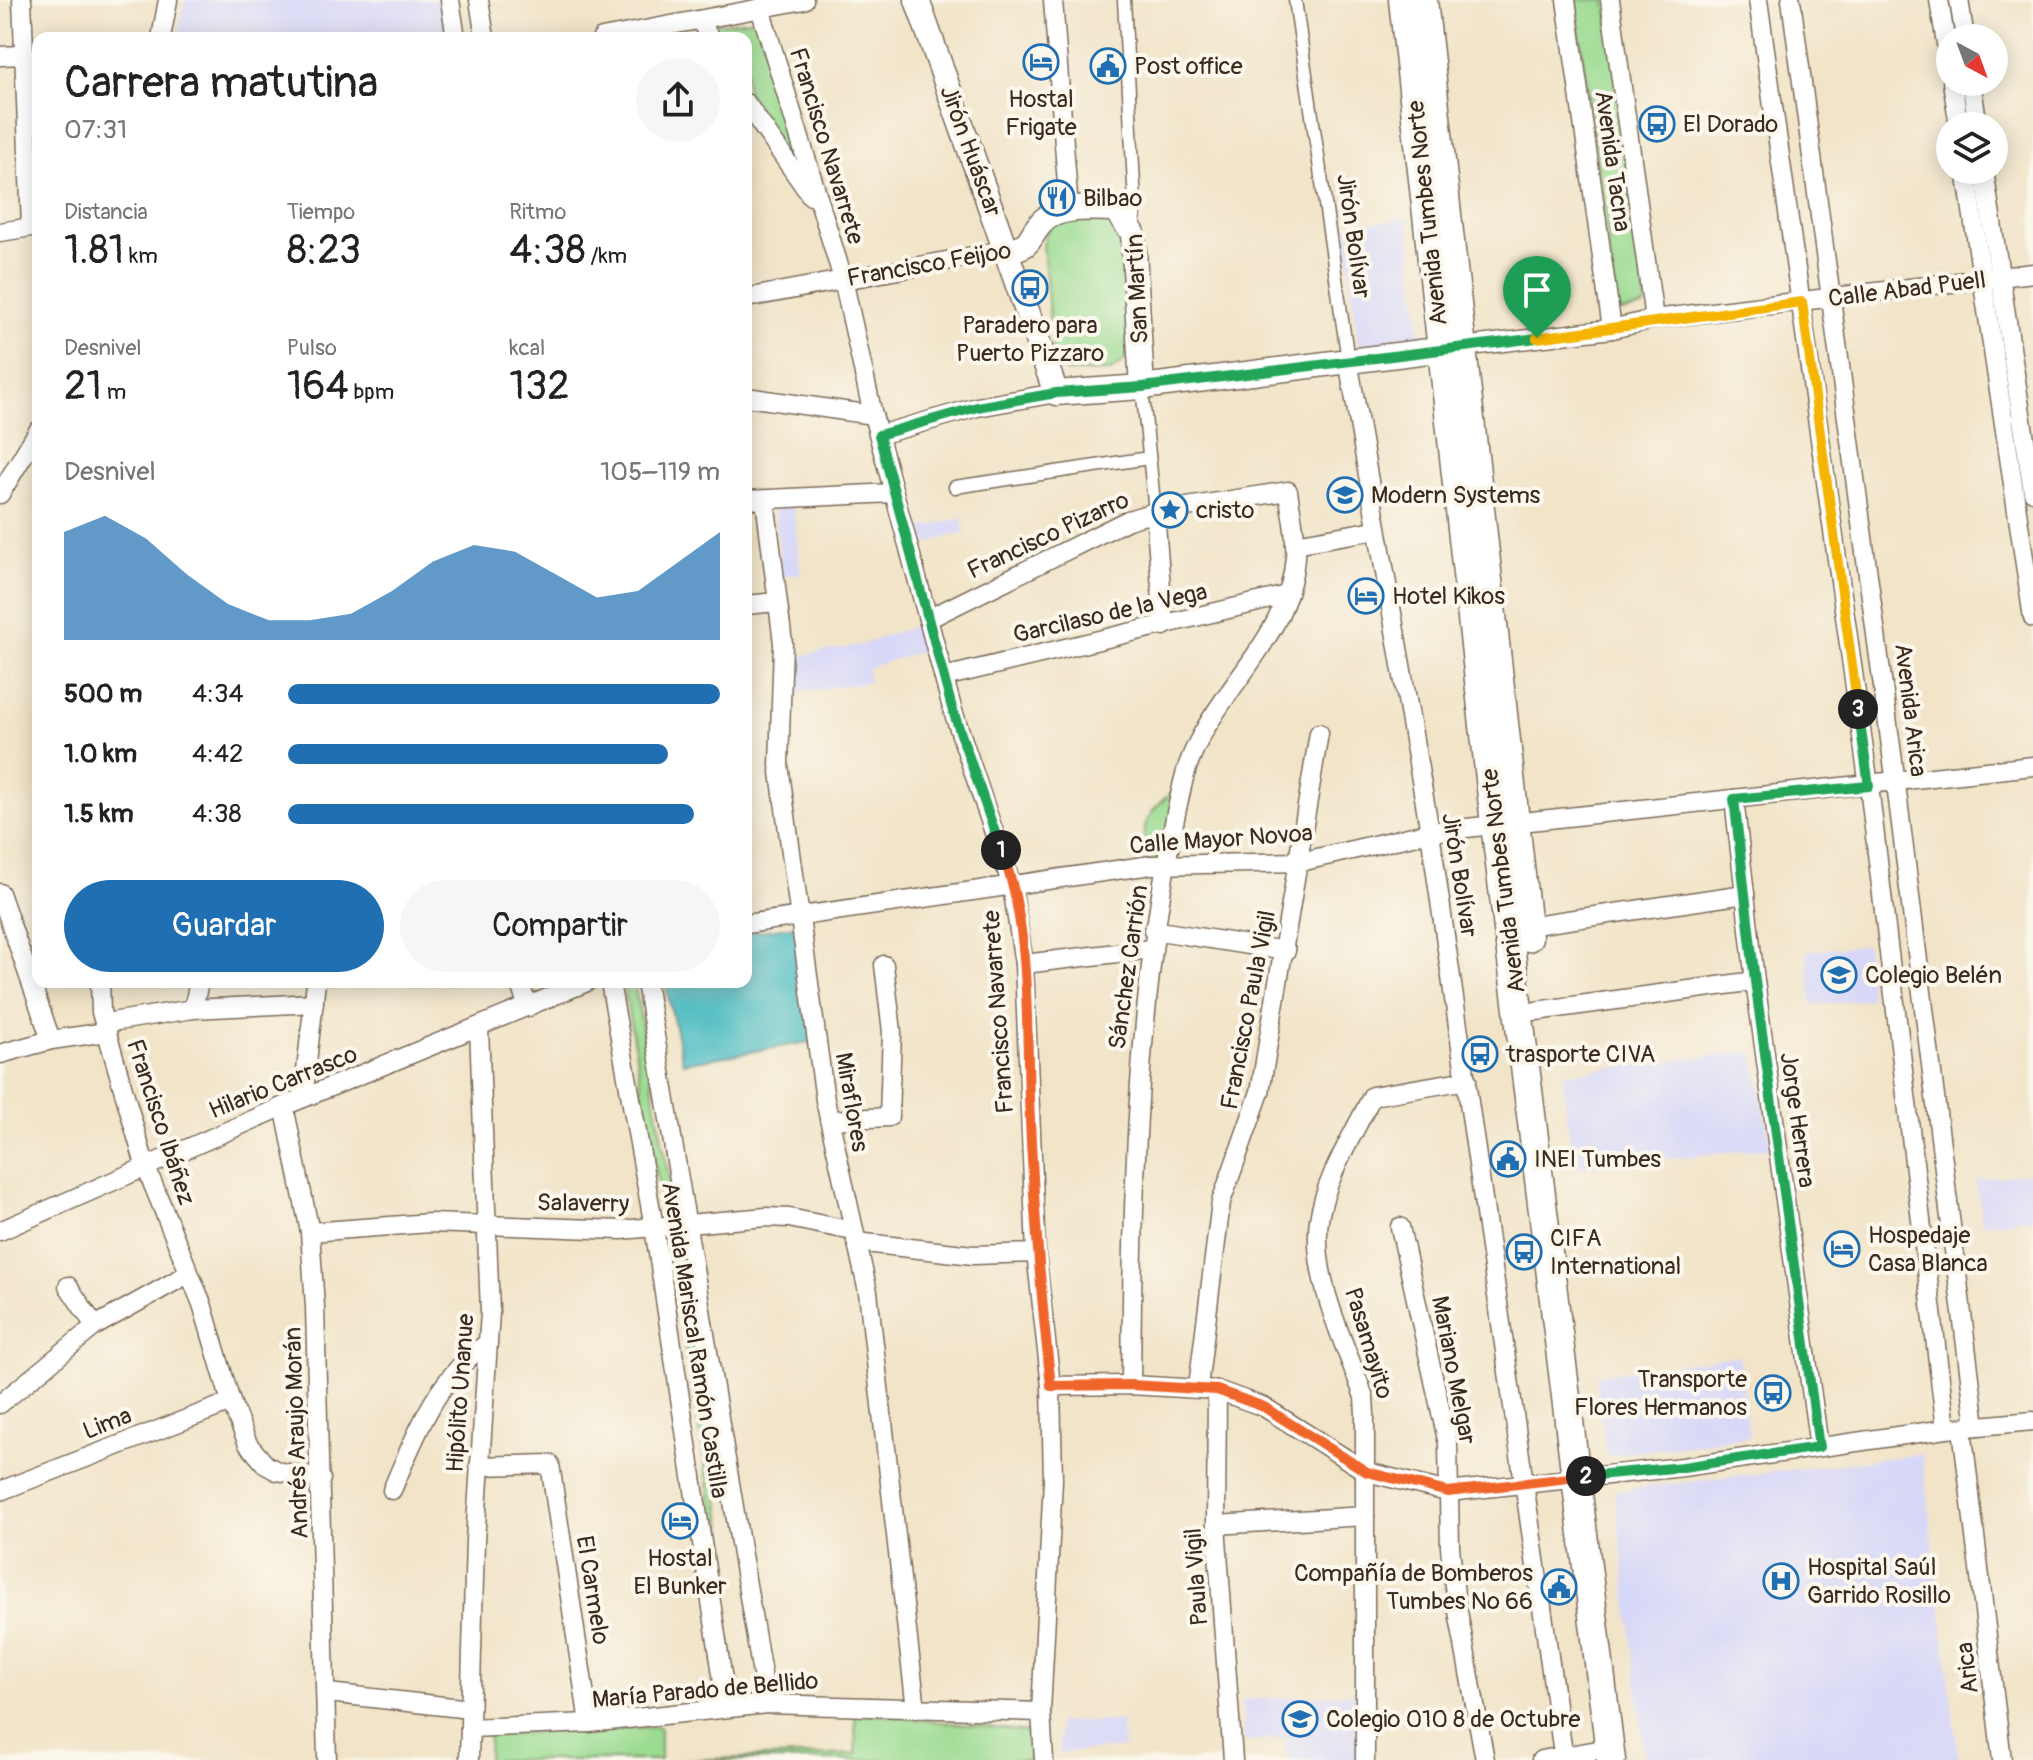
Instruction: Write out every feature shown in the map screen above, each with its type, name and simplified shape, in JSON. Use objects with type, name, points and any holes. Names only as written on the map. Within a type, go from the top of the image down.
[{"type":"highway","name":"Avenida Tumbes Norte","points":[[1403,0],[1452,348],[1616,1756]]},
{"type":"highway","name":"Avenida Tumbes Norte","points":[[1423,0],[1452,348]]},
{"type":"highway","name":"Avenida Tumbes Norte","points":[[1506,823],[1527,926],[1584,1476]]},
{"type":"main road","name":"Jirón Huáscar","points":[[917,0],[1056,393]]},
{"type":"main road","points":[[1069,210],[1115,209],[1133,233]]},
{"type":"main road","name":"Francisco Feijoo","points":[[1006,250],[1023,248],[1044,221],[1069,210]]},
{"type":"main road","name":"San Martín","points":[[1133,233],[1142,387]]},
{"type":"main road","name":"Calle Abad Puell","points":[[1056,393],[1142,387],[1452,348]]},
{"type":"street","points":[[22,0],[32,180]]},
{"type":"street","points":[[162,32],[168,0]]},
{"type":"street","points":[[450,0],[455,32]]},
{"type":"street","points":[[479,0],[484,32]]},
{"type":"street","points":[[635,32],[804,0]]},
{"type":"street","points":[[1053,0],[1069,210]]},
{"type":"street","name":"San Martín","points":[[1124,0],[1135,204],[1133,233]]},
{"type":"street","name":"Jirón Bolívar","points":[[1295,0],[1375,530],[1430,832],[1564,1758]]},
{"type":"street","name":"Avenida Tacna","points":[[1566,0],[1612,329]]},
{"type":"street","name":"Avenida Tacna","points":[[1610,0],[1654,319]]},
{"type":"street","points":[[1758,0],[1961,1428]]},
{"type":"street","name":"Avenida Arica","points":[[1791,0],[1896,784],[1961,1428]]},
{"type":"street","points":[[1939,0],[1943,24]]},
{"type":"street","points":[[1959,0],[1963,24]]},
{"type":"street","name":"Francisco Navarrete","points":[[760,8],[819,209],[843,279],[873,415],[944,677],[1012,886],[1024,964],[1036,1253],[1051,1386],[1052,1512],[1041,1712],[1044,1760]]},
{"type":"street","points":[[700,20],[707,32]]},
{"type":"street","points":[[0,56],[24,55]]},
{"type":"street","points":[[752,112],[819,209]]},
{"type":"street","points":[[1969,184],[1992,278],[2033,492]]},
{"type":"street","points":[[1985,184],[1992,278],[2033,618]]},
{"type":"street","points":[[0,232],[32,227]]},
{"type":"street","name":"Francisco Feijoo","points":[[752,297],[1006,250]]},
{"type":"street","name":"Calle Abad Puell","points":[[1452,348],[1612,329],[1654,319],[2033,273]]},
{"type":"street","name":"San Martín","points":[[1142,387],[1164,626]]},
{"type":"street","name":"Calle Abad Puell","points":[[879,435],[977,407],[1056,393]]},
{"type":"street","points":[[752,398],[873,415]]},
{"type":"street","points":[[0,494],[32,446]]},
{"type":"street","points":[[955,487],[1149,458]]},
{"type":"street","name":"Francisco Pizarro","points":[[928,619],[1128,520],[1155,512],[1288,491]]},
{"type":"street","name":"Sánchez Carrión","points":[[1131,1385],[1137,1103],[1152,940],[1191,755],[1205,728],[1274,627],[1287,595],[1295,544],[1288,491]]},
{"type":"street","points":[[752,500],[893,493]]},
{"type":"street","name":"Miraflores","points":[[765,500],[784,674],[779,765],[829,1120],[868,1292],[916,1709]]},
{"type":"street","points":[[1295,544],[1375,530]]},
{"type":"street","name":"Garcilaso de la Vega","points":[[944,677],[1287,595]]},
{"type":"street","points":[[752,604],[777,602]]},
{"type":"street","name":"Francisco Paula Vigil","points":[[1207,1388],[1221,1202],[1260,1092],[1286,951],[1319,733]]},
{"type":"street","name":"Calle Mayor Novoa","points":[[752,923],[1151,865],[1300,862],[1430,832],[1896,784],[2033,766]]},
{"type":"street","name":"Jorge Herrera","points":[[1734,799],[1755,981],[1819,1447]]},
{"type":"street","points":[[0,893],[32,985]]},
{"type":"street","points":[[1527,926],[1745,894]]},
{"type":"street","points":[[1024,964],[1152,940],[1286,951]]},
{"type":"street","points":[[829,1120],[889,1117],[892,1032],[884,965]]},
{"type":"street","points":[[1536,1011],[1755,981]]},
{"type":"street","points":[[33,988],[51,1040]]},
{"type":"street","name":"Francisco Ibáñez","points":[[101,988],[106,1027],[145,1165],[202,1304],[231,1402],[248,1444],[266,1465],[301,1477],[321,1479]]},
{"type":"street","points":[[193,1009],[198,988]]},
{"type":"street","points":[[303,1098],[315,988]]},
{"type":"street","points":[[521,988],[528,1007]]},
{"type":"street","name":"Hilario Carrasco","points":[[0,1231],[284,1106],[573,988]]},
{"type":"street","name":"Avenida Mariscal Ramón Castilla","points":[[611,988],[654,1227],[727,1707]]},
{"type":"street","name":"Avenida Mariscal Ramón Castilla","points":[[647,988],[689,1222],[767,1704]]},
{"type":"street","points":[[0,1054],[193,1009],[314,1003]]},
{"type":"street","name":"Hipólito Unanue","points":[[469,1760],[479,1466],[488,1343],[489,1225],[479,1028]]},
{"type":"street","name":"Pasamayito","points":[[1365,1760],[1367,1472],[1364,1397],[1328,1296],[1320,1255],[1319,1218],[1372,1096],[1467,1080]]},
{"type":"street","name":"Andrés Araujo Morán","points":[[284,1106],[310,1232],[328,1693],[327,1760]]},
{"type":"street","name":"Salaverry","points":[[310,1232],[430,1223],[621,1230],[689,1222],[789,1218],[855,1237],[973,1255],[1036,1253]]},
{"type":"street","name":"Mariano Melgar","points":[[1400,1227],[1448,1444],[1455,1595],[1485,1760]]},
{"type":"street","points":[[0,1404],[95,1326],[188,1274]]},
{"type":"street","points":[[68,1286],[95,1326]]},
{"type":"street","points":[[392,1490],[442,1384],[467,1356],[488,1343]]},
{"type":"street","points":[[1051,1386],[1207,1388],[1264,1407],[1367,1472],[1448,1492],[1683,1467],[1961,1428],[2033,1421]]},
{"type":"street","name":"Paula Vigil","points":[[1207,1388],[1233,1760]]},
{"type":"street","name":"Lima","points":[[0,1491],[231,1402]]},
{"type":"street","name":"Arica","points":[[1961,1428],[2002,1760]]},
{"type":"street","name":"El Carmelo","points":[[479,1466],[550,1464],[589,1723]]},
{"type":"street","points":[[1216,1525],[1365,1516]]},
{"type":"street","name":"María Parado de Bellido","points":[[328,1693],[470,1718],[589,1723],[767,1704],[833,1703],[916,1709],[1041,1712]]},
{"type":"street","points":[[1541,1760],[1616,1756]]},
{"type":"shaded area","points":[[185,0],[447,0],[452,32],[178,32]]},
{"type":"shaded area","points":[[1408,218],[1421,335],[1358,345],[1345,226]]},
{"type":"shaded area","points":[[793,504],[801,574],[782,576],[774,506]]},
{"type":"shaded area","points":[[962,518],[965,532],[916,547],[911,530]]},
{"type":"shaded area","points":[[917,625],[924,650],[868,668],[868,682],[792,693],[792,657],[861,645]]},
{"type":"shaded area","name":"Colegio Belén","points":[[1866,945],[1871,999],[1812,1005],[1807,951]]},
{"type":"shaded area","points":[[1753,1051],[1771,1148],[1573,1168],[1562,1074]]},
{"type":"shaded area","points":[[2033,1172],[2033,1218],[1983,1224],[1976,1180]]},
{"type":"shaded area","points":[[1739,1356],[1749,1437],[1606,1456],[1596,1375]]},
{"type":"shaded area","name":"Hospital Saúl Garrido Rosillo","points":[[1922,1454],[1959,1760],[1645,1760],[1615,1491]]},
{"type":"shaded area","name":"Colegio 010 8 de Octubre","points":[[1357,1693],[1359,1760],[1287,1760],[1285,1738],[1244,1741],[1242,1700]]},
{"type":"shaded area","points":[[1121,1721],[1124,1748],[1059,1753],[1059,1722]]},
{"type":"green space","points":[[1575,0],[1606,0],[1646,303],[1643,307],[1623,312],[1617,309]]},
{"type":"green space","points":[[757,19],[793,154],[791,158],[785,157],[752,99],[752,32],[713,32],[711,28],[716,24]]},
{"type":"green space","points":[[1109,214],[1120,229],[1129,357],[1111,371],[1066,372],[1053,357],[1043,246],[1046,233],[1055,221]]},
{"type":"green space","points":[[1183,781],[1167,865],[1151,865],[1146,850],[1145,827],[1155,809]]},
{"type":"green space","points":[[624,988],[635,988],[677,1224],[666,1226]]},
{"type":"green space","points":[[678,1229],[729,1567],[722,1567],[666,1230]]},
{"type":"green space","points":[[855,1712],[1029,1732],[1032,1760],[684,1760],[856,1754]]},
{"type":"green space","points":[[660,1727],[660,1760],[488,1760],[489,1734]]},
{"type":"water","points":[[802,925],[816,1041],[683,1063],[666,988],[752,988],[752,932]]},
{"type":"place","name":"Hostal Frigate","points":[[1041,62]]},
{"type":"place","name":"Post office","points":[[1108,66]]},
{"type":"place","name":"El Dorado","points":[[1657,124]]},
{"type":"place","name":"Bilbao","points":[[1057,198]]},
{"type":"place","name":"Paradero para Puerto Pizzaro","points":[[1030,288]]},
{"type":"place","name":"Modern Systems","points":[[1345,495]]},
{"type":"place","name":"cristo","points":[[1170,510]]},
{"type":"place","name":"Hotel Kikos","points":[[1366,596]]},
{"type":"place","name":"Colegio Belén","points":[[1839,975]]},
{"type":"place","name":"trasporte CIVA","points":[[1480,1054]]},
{"type":"place","name":"INEI Tumbes","points":[[1508,1159]]},
{"type":"place","name":"Hospedaje Casa Blanca","points":[[1842,1249]]},
{"type":"place","name":"CIFA International","points":[[1524,1252]]},
{"type":"place","name":"Transporte Flores Hermanos","points":[[1773,1393]]},
{"type":"place","name":"Hostal El Bunker","points":[[680,1521]]},
{"type":"place","name":"Hospital Saúl Garrido Rosillo","points":[[1781,1581]]},
{"type":"place","name":"Compañía de Bomberos Tumbes Nº 66","points":[[1559,1587]]},
{"type":"place","name":"Colegio 010 8 de Octubre","points":[[1300,1719]]},
{"type":"route","points":[[1802,302],[1869,786],[1734,799],[1797,1303],[1819,1447],[1683,1467],[1448,1492],[1367,1472],[1264,1407],[1217,1390],[1131,1385],[1051,1386],[1036,1253],[1024,964],[1012,886],[952,708],[879,435],[977,407],[1056,393],[1142,387],[1537,338],[1612,329],[1654,319],[1802,302]]}]
